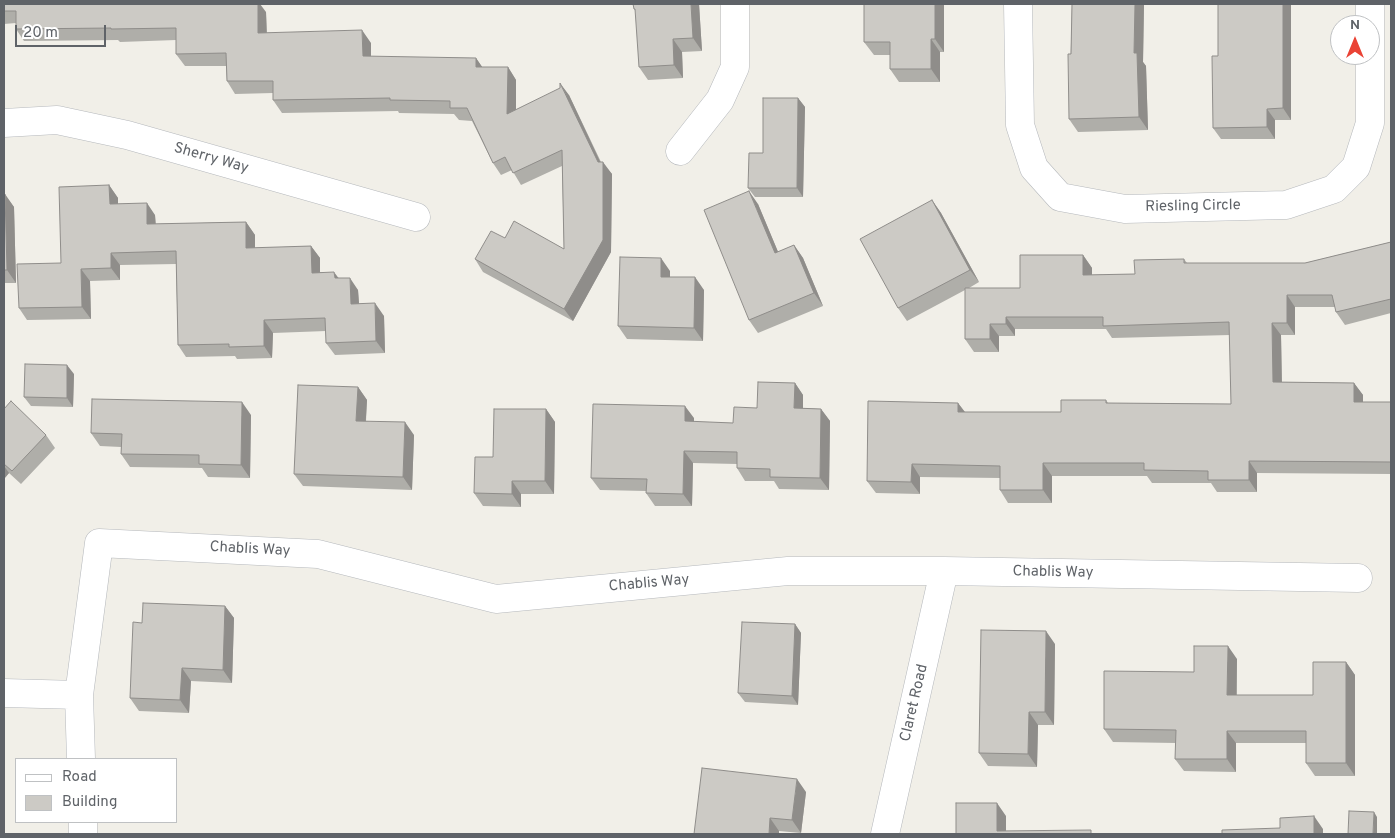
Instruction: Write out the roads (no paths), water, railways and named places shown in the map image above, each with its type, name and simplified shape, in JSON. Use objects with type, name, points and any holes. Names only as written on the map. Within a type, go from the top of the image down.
[{"type":"street","points":[[680,151],[720,100],[735,67],[735,4]]},
{"type":"street","name":"Riesling Circle","points":[[1018,4],[1020,125],[1034,168],[1060,197],[1125,208],[1286,205],[1334,189],[1356,167],[1370,123],[1370,4]]},
{"type":"street","name":"Sherry Way","points":[[4,123],[57,120],[127,135],[416,217]]},
{"type":"street","name":"Chablis Way","points":[[79,696],[99,543],[318,554],[496,599],[788,571],[944,571],[1358,578]]},
{"type":"street","name":"Claret Road","points":[[885,834],[944,571]]},
{"type":"street","points":[[4,693],[79,696],[81,758]]}]
